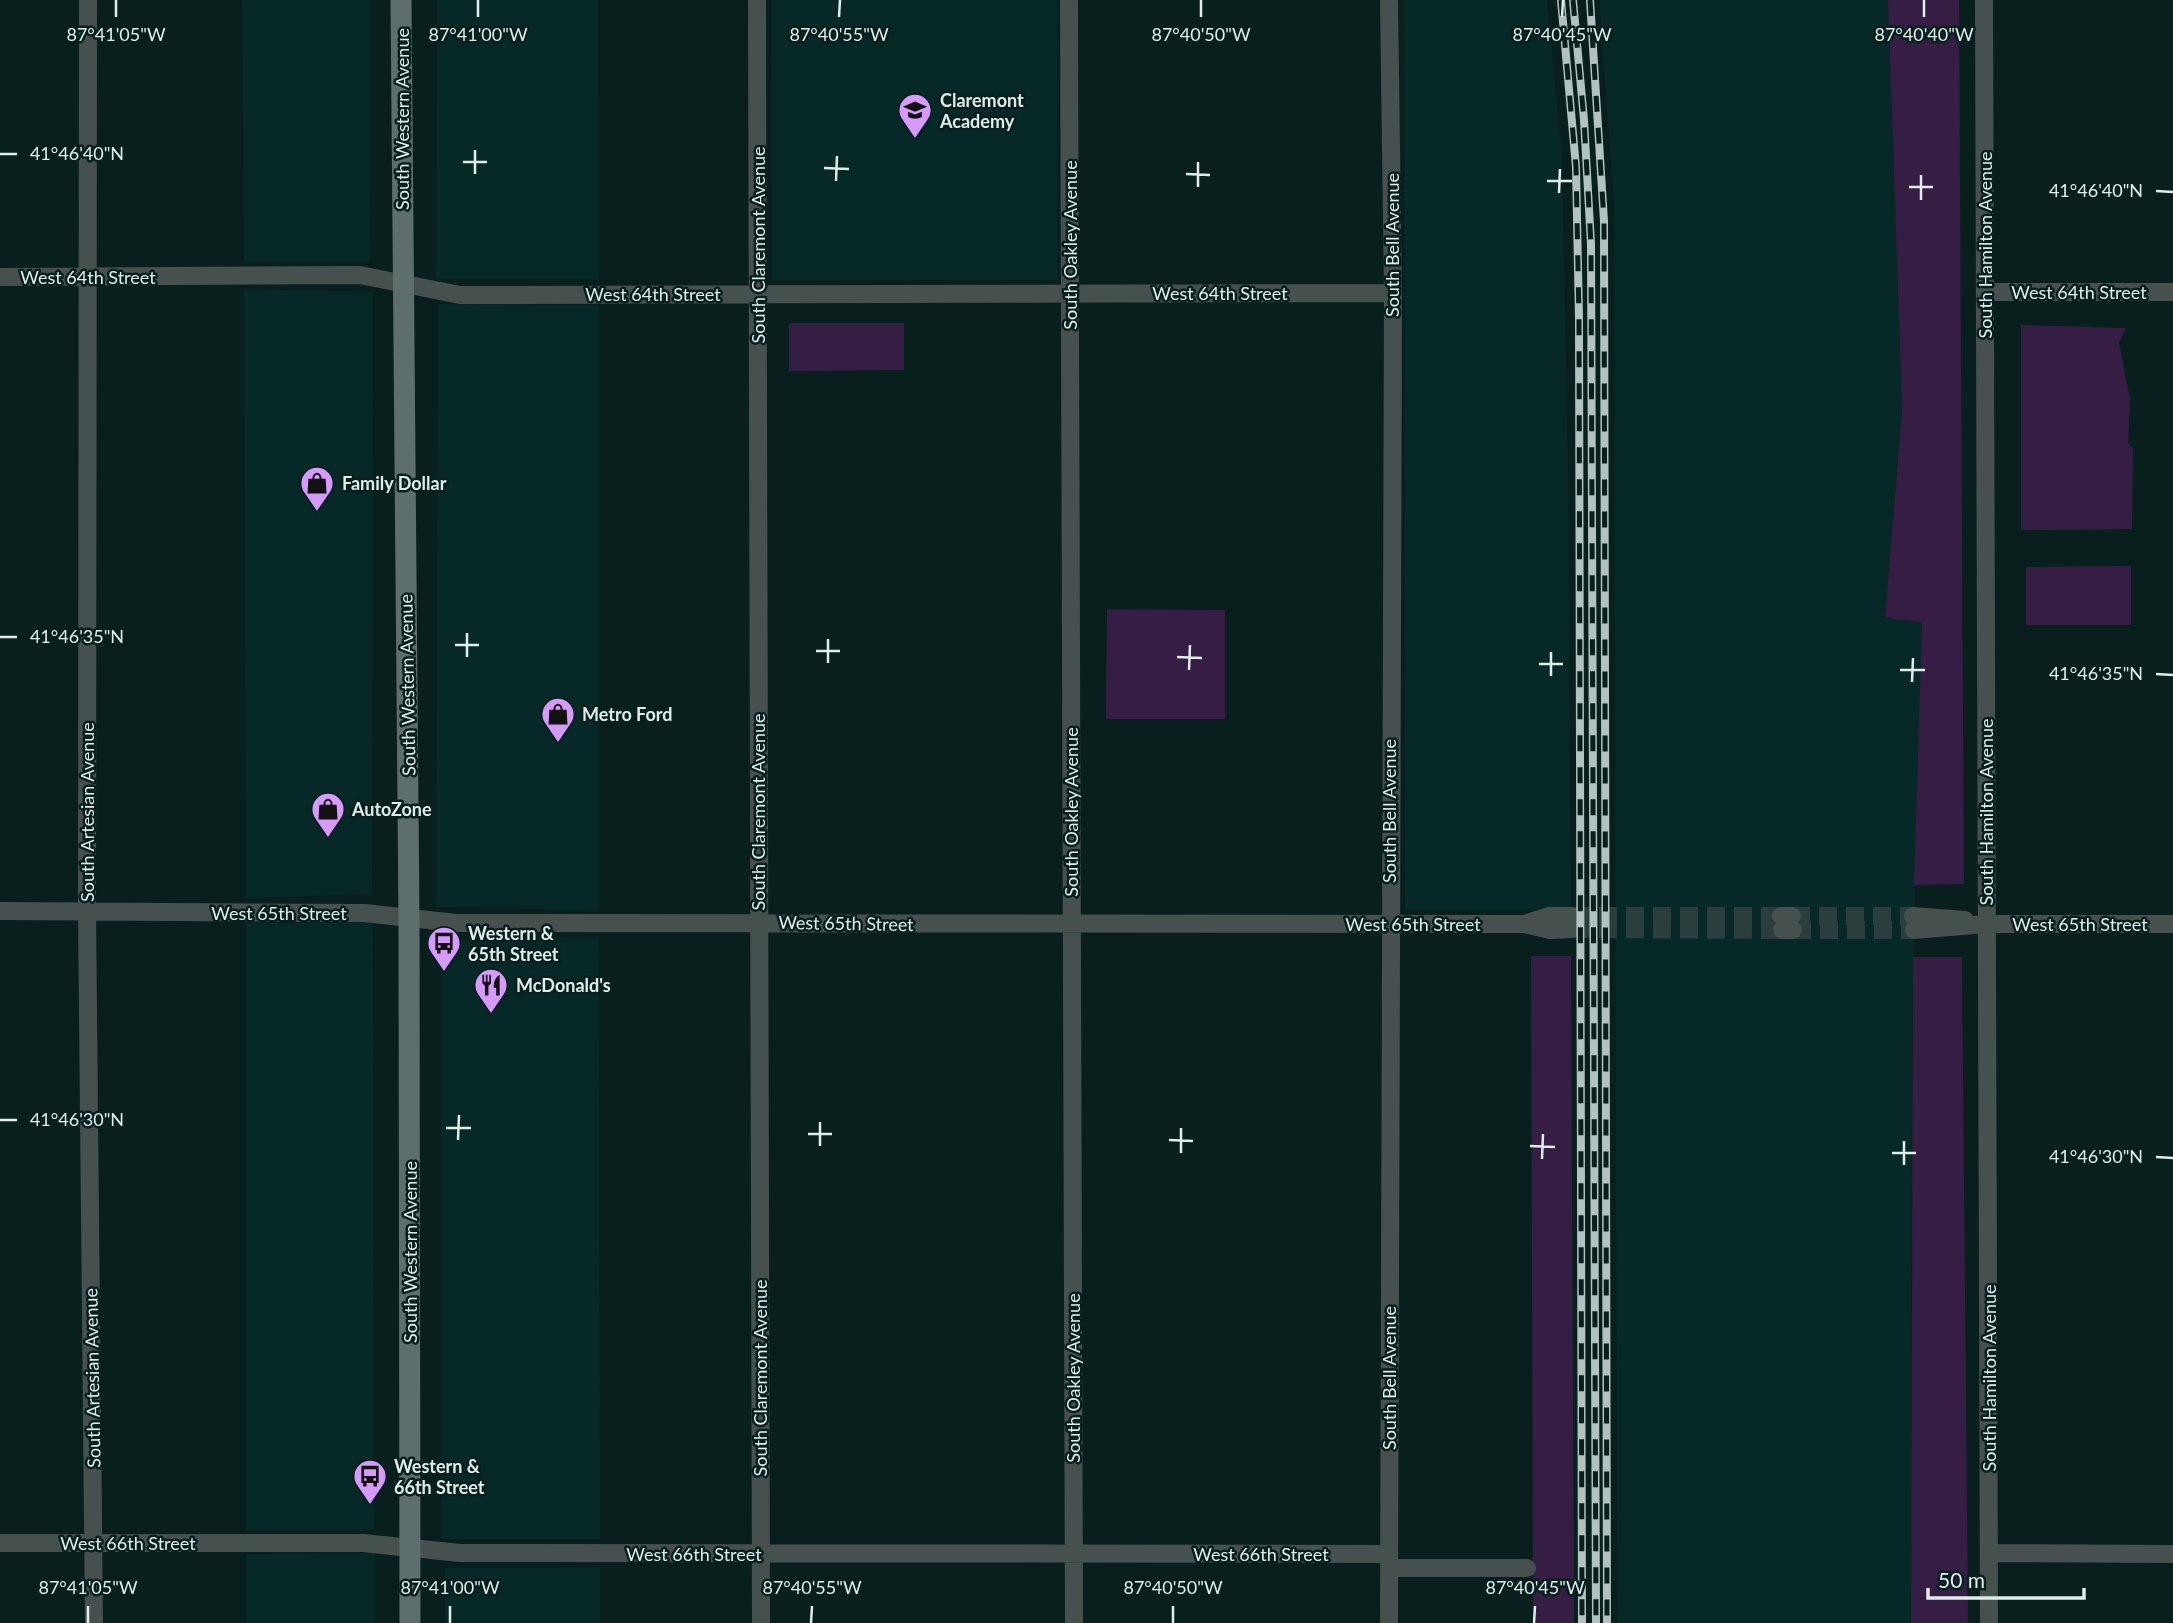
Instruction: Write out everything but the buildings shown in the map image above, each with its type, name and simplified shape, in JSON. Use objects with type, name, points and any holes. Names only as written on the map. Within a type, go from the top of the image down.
[{"type":"main road","name":"South Western Avenue","points":[[401,0],[410,920],[410,1623]]},
{"type":"street","name":"South Artesian Avenue","points":[[88,0],[87,911],[94,1623]]},
{"type":"street","name":"South Claremont Avenue","points":[[757,0],[761,1623]]},
{"type":"street","name":"South Oakley Avenue","points":[[1069,0],[1073,1623]]},
{"type":"street","name":"South Bell Avenue","points":[[1389,0],[1393,293],[1389,923],[1389,1623]]},
{"type":"street","name":"South Hamilton Avenue","points":[[1984,0],[1989,1623]]},
{"type":"street","name":"West 64th Street","points":[[0,277],[360,275],[460,295],[1393,293]]},
{"type":"street","name":"West 64th Street","points":[[1985,292],[2173,292]]},
{"type":"street","name":"West 65th Street","points":[[0,911],[361,913],[456,923],[758,922],[1071,926],[1389,923],[1524,924],[1550,930],[1572,923]]},
{"type":"street","name":"West 65th Street","points":[[1913,923],[1938,916],[1986,924],[2173,924]]},
{"type":"street","name":"West 66th Street","points":[[0,1543],[363,1543],[460,1553],[1073,1553],[1389,1561],[1527,1568]]},
{"type":"street","points":[[1990,1553],[2173,1554]]},
{"type":"shaded area","points":[[242,0],[369,0],[370,261],[244,261]]},
{"type":"shaded area","points":[[437,0],[598,0],[599,279],[436,279]]},
{"type":"shaded area","name":"Claremont Academy","points":[[771,0],[1057,0],[1058,280],[772,280]]},
{"type":"shaded area","points":[[1404,0],[1547,0],[1562,155],[1568,456],[1571,909],[1405,909]]},
{"type":"shaded area","points":[[1599,0],[1888,0],[1902,409],[1885,618],[1922,622],[1912,1023],[1911,1623],[1617,1623],[1614,206]]},
{"type":"shaded area","points":[[1888,0],[1959,0],[1964,884],[1914,885],[1922,622],[1885,618],[1902,409]]},
{"type":"shaded area","points":[[244,289],[373,292],[372,894],[246,898]]},
{"type":"shaded area","points":[[438,304],[599,305],[599,910],[436,907]]},
{"type":"shaded area","points":[[789,323],[904,323],[904,370],[789,371]]},
{"type":"shaded area","points":[[2021,325],[2126,328],[2119,343],[2130,399],[2128,443],[2133,449],[2132,529],[2021,530]]},
{"type":"shaded area","points":[[2131,566],[2131,625],[2026,625],[2026,567]]},
{"type":"shaded area","points":[[1107,609],[1225,610],[1225,719],[1106,719]]},
{"type":"shaded area","points":[[373,922],[374,1529],[246,1530],[246,923]]},
{"type":"shaded area","points":[[599,937],[600,1539],[441,1539],[441,939]]},
{"type":"shaded area","points":[[1531,956],[1571,956],[1574,1623],[1533,1623]]},
{"type":"shaded area","points":[[1913,957],[1962,957],[1968,1623],[1911,1623]]},
{"type":"shaded area","points":[[375,1553],[375,1623],[246,1623],[246,1554]]},
{"type":"shaded area","points":[[445,1568],[600,1568],[600,1623],[445,1623]]},
{"type":"tunnel","points":[[1572,916],[1781,916]]},
{"type":"tunnel","points":[[1792,916],[1913,916]]},
{"type":"tunnel","points":[[1572,929],[1782,930]]},
{"type":"tunnel","points":[[1793,930],[1914,930]]},
{"type":"railway","points":[[1561,0],[1576,167],[1579,318],[1582,1623]]},
{"type":"railway","points":[[1573,0],[1584,120],[1591,244],[1596,1623]]},
{"type":"railway","points":[[1590,0],[1604,221],[1607,1623]]},
{"type":"place","name":"Claremont Academy","points":[[915,140]]},
{"type":"place","name":"Family Dollar","points":[[317,513]]},
{"type":"place","name":"Metro Ford","points":[[558,744]]},
{"type":"place","name":"AutoZone","points":[[328,839]]},
{"type":"place","name":"Western & 65th Street","points":[[444,973]]},
{"type":"place","name":"McDonald's","points":[[491,1015]]},
{"type":"place","name":"Western & 66th Street","points":[[370,1506]]}]
